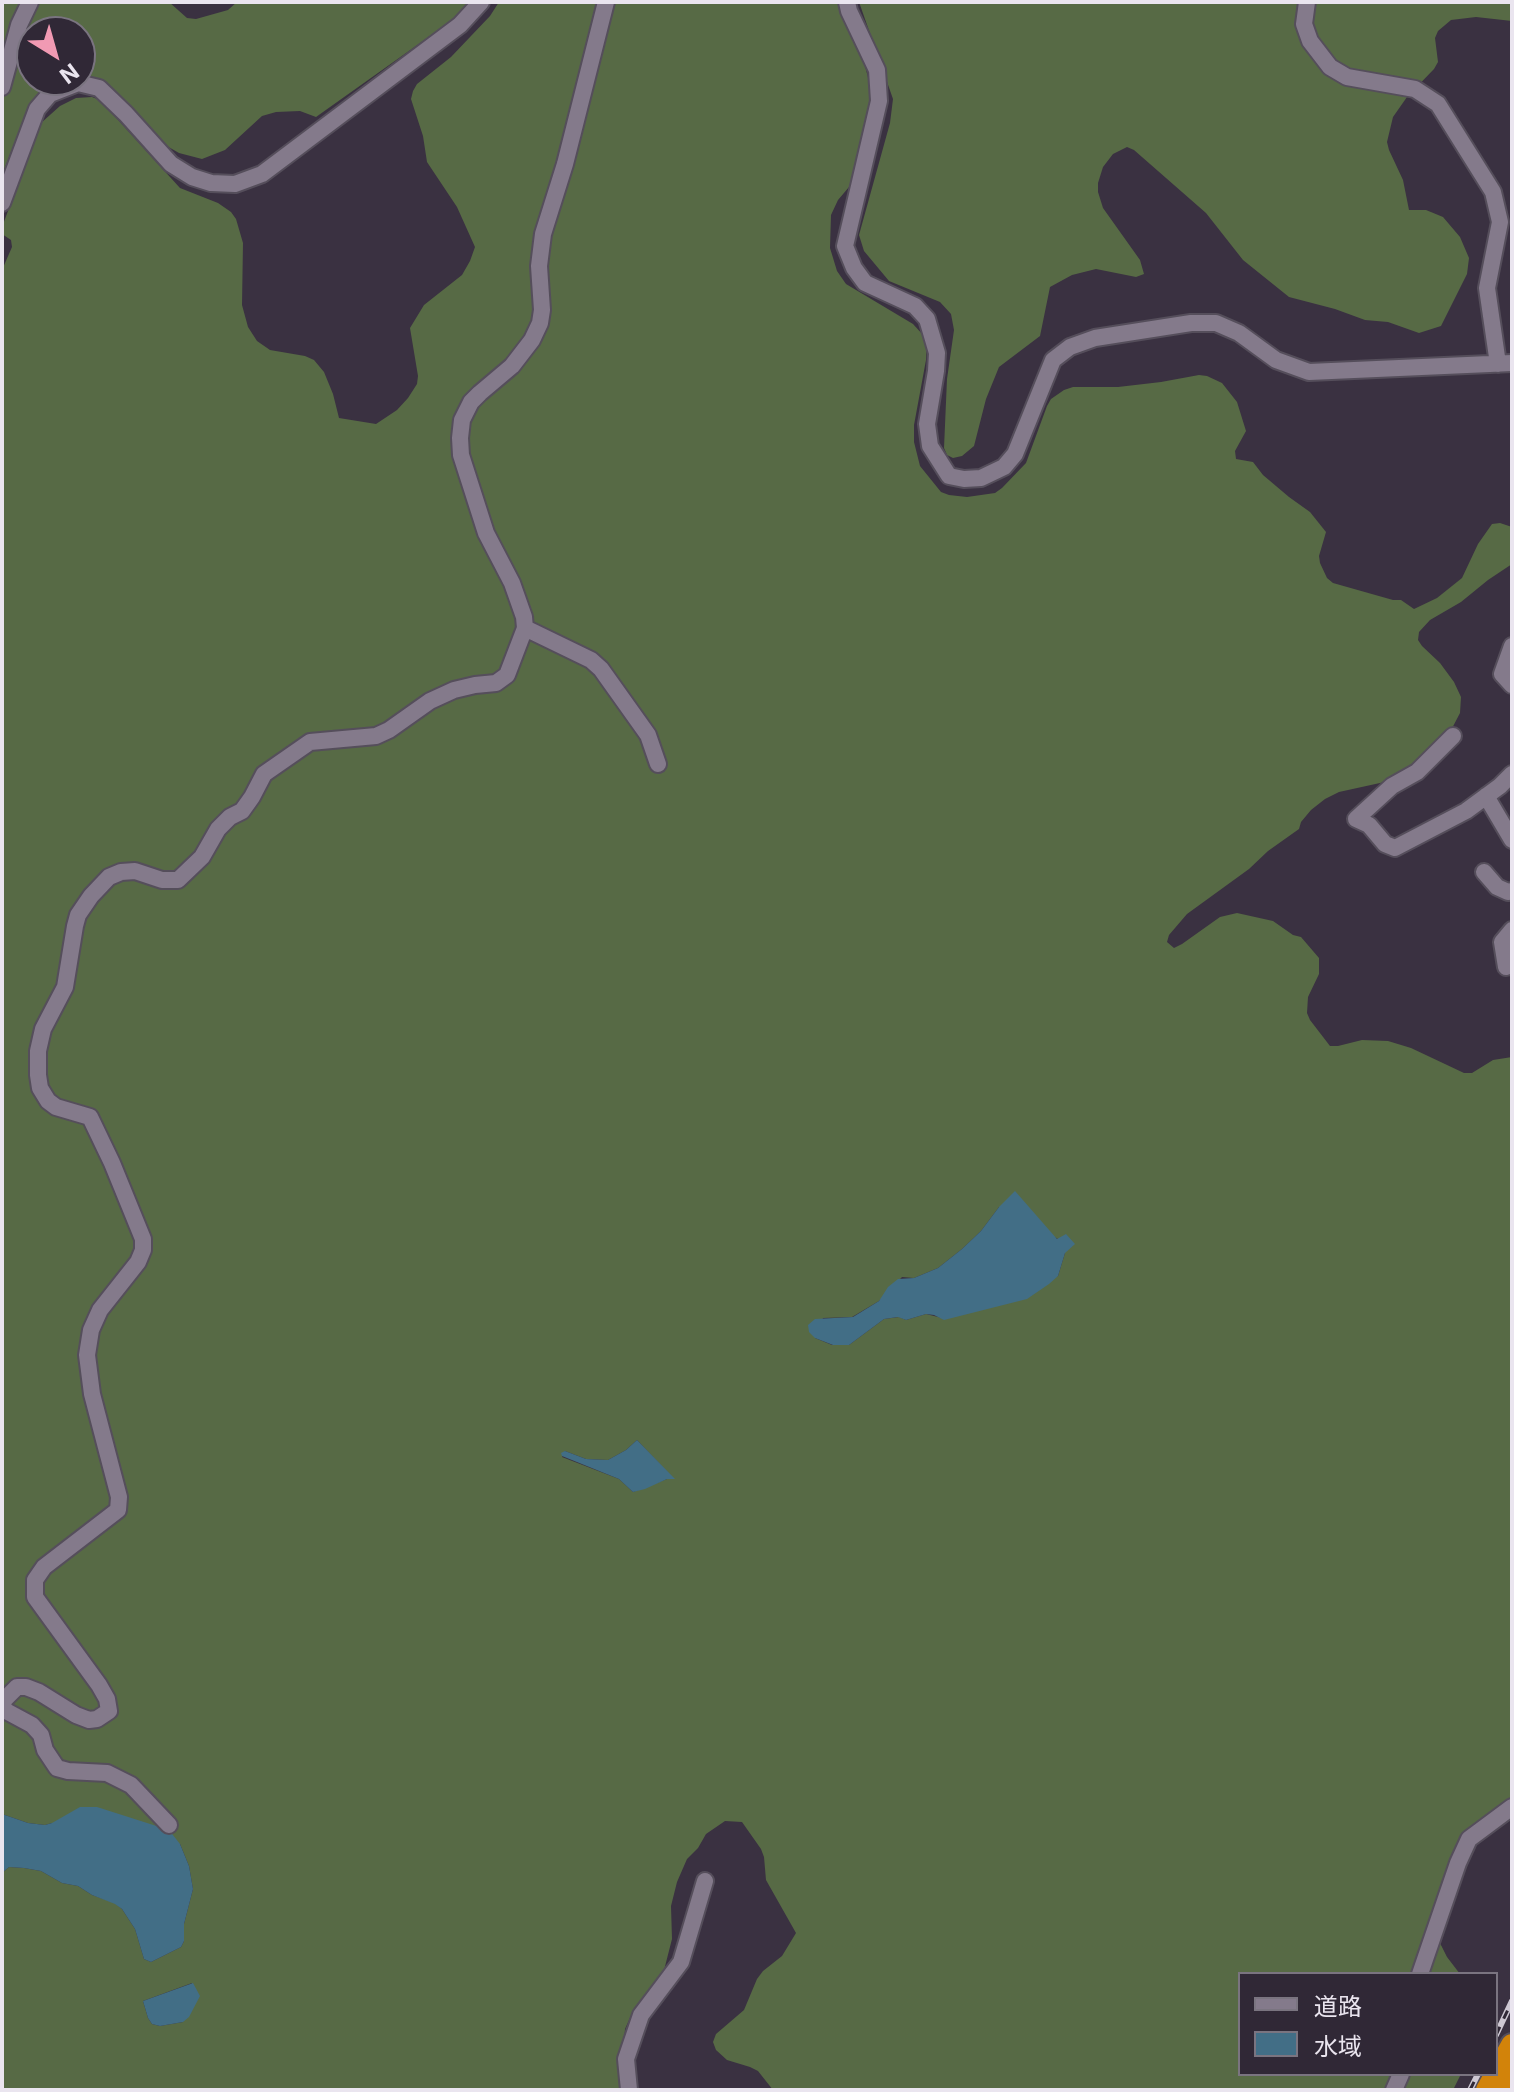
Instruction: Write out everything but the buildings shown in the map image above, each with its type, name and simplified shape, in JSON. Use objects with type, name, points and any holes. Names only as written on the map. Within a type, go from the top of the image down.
[{"type":"highway","points":[[1498,2070],[1512,2045]]},
{"type":"street","points":[[2,87],[19,25],[30,2]]},
{"type":"street","points":[[2,203],[37,109],[50,94],[78,83],[99,88],[171,164],[192,177],[211,183],[235,184],[262,174],[460,25],[481,2]]},
{"type":"street","points":[[169,1825],[131,1785],[107,1773],[57,1768],[45,1750],[41,1735],[32,1725],[3,1707],[4,1700],[17,1687],[26,1687],[89,1720],[109,1711],[107,1699],[99,1685],[35,1597],[35,1580],[44,1567],[118,1510],[119,1497],[92,1394],[87,1355],[91,1330],[100,1310],[138,1262],[143,1250],[143,1239],[90,1117],[56,1107],[40,1088],[38,1051],[43,1029],[65,987],[78,915],[109,877],[135,871],[162,880],[178,880],[197,864],[218,829],[242,811],[264,774],[314,741],[376,736],[430,701],[454,690],[496,683],[507,675],[525,628],[524,617],[512,583],[486,533],[464,466],[460,438],[462,420],[471,402],[512,366],[532,340],[540,323],[539,266],[543,234],[565,164],[606,2]]},
{"type":"street","points":[[847,2],[877,70],[879,101],[845,246],[854,268],[865,283],[915,306],[927,319],[937,353],[927,424],[930,446],[949,476],[964,479],[981,478],[1004,467],[1015,454],[1053,360],[1070,347],[1095,338],[1191,323],[1216,323],[1239,333],[1276,360],[1309,372],[1505,364],[1487,288],[1500,222],[1493,192],[1438,104],[1415,89],[1347,77],[1330,67],[1310,41],[1304,24],[1307,2]]},
{"type":"street","points":[[525,628],[591,660],[601,669],[648,735],[658,764]]},
{"type":"street","points":[[1512,646],[1502,674],[1512,685]]},
{"type":"street","points":[[1453,736],[1417,772],[1392,786],[1356,819],[1369,825],[1385,844],[1395,848],[1466,811],[1512,774]]},
{"type":"street","points":[[1486,796],[1512,840]]},
{"type":"street","points":[[1484,872],[1497,887],[1512,891]]},
{"type":"street","points":[[1506,967],[1502,942],[1512,930]]},
{"type":"street","points":[[1421,1972],[1469,1839],[1512,1807]]},
{"type":"street","points":[[629,2090],[626,2059],[641,2015],[681,1962],[705,1881]]},
{"type":"green space","points":[[2,2],[169,2],[187,18],[196,19],[228,10],[237,2],[469,2],[461,14],[316,117],[300,111],[262,116],[225,150],[202,159],[179,153],[165,145],[96,89],[96,16],[16,16],[16,96],[40,96],[21,127],[2,175]]},
{"type":"green space","points":[[499,2],[839,2],[864,62],[873,106],[849,187],[831,215],[830,248],[837,271],[846,284],[913,324],[924,336],[926,360],[914,425],[914,442],[920,466],[941,492],[967,497],[995,493],[1002,488],[1026,463],[1047,406],[1064,390],[1073,387],[1118,387],[1199,375],[1222,383],[1237,402],[1246,431],[1235,451],[1236,459],[1253,462],[1263,475],[1310,512],[1326,532],[1319,556],[1327,578],[1333,583],[1401,600],[1414,609],[1437,598],[1462,578],[1478,544],[1492,524],[1512,527],[1512,564],[1461,602],[1430,620],[1419,632],[1418,640],[1440,663],[1461,697],[1460,713],[1448,736],[1389,781],[1339,792],[1325,799],[1311,810],[1299,829],[1187,914],[1169,935],[1167,942],[1174,948],[1220,917],[1237,913],[1273,921],[1301,937],[1319,958],[1319,974],[1308,997],[1307,1013],[1330,1046],[1362,1040],[1388,1041],[1411,1048],[1464,1073],[1472,1073],[1493,1060],[1512,1057],[1512,1799],[1474,1829],[1439,1927],[1440,1943],[1458,1972],[1238,1972],[1238,2076],[1460,2076],[1453,2090],[773,2090],[758,2071],[727,2060],[716,2050],[713,2042],[716,2034],[744,2010],[757,1979],[782,1956],[796,1933],[766,1880],[761,1849],[742,1822],[725,1821],[706,1834],[687,1859],[677,1882],[671,1906],[672,1939],[660,1986],[635,2007],[625,2029],[623,2062],[627,2090],[2,2090],[2,1873],[9,1867],[41,1871],[62,1883],[78,1886],[115,1903],[135,1929],[144,1959],[151,1962],[181,1947],[193,1889],[189,1866],[180,1844],[52,1823],[28,1823],[2,1814],[2,270],[12,247],[11,240],[2,234],[2,227],[41,123],[60,106],[76,98],[100,100],[180,188],[218,203],[236,219],[243,243],[242,305],[248,327],[257,341],[270,350],[314,360],[324,372],[339,418],[376,424],[397,410],[417,384],[410,328],[424,305],[462,275],[475,247],[457,207],[427,162],[423,136],[411,99],[417,84],[451,57],[490,16]],"holes":[[[999,1207],[1058,1239],[1065,1253],[1058,1276],[942,1318],[926,1314],[906,1320],[899,1317],[884,1319],[849,1345],[832,1345],[815,1338],[823,1318],[852,1317],[879,1301],[902,1277],[914,1278],[938,1268],[981,1231]],[[637,1440],[674,1479],[633,1492],[619,1479],[562,1457],[565,1451],[586,1459],[608,1460]],[[192,1983],[183,2022],[160,2026],[152,2024],[143,2001]]]},
{"type":"green space","points":[[859,2],[1512,2],[1512,21],[1476,17],[1451,20],[1438,31],[1435,38],[1438,62],[1393,117],[1387,142],[1403,180],[1409,210],[1426,210],[1443,217],[1460,237],[1469,258],[1467,274],[1441,326],[1419,333],[1289,297],[1243,260],[1206,213],[1127,147],[1113,154],[1103,167],[1098,192],[1103,208],[1140,260],[1144,274],[1136,277],[1096,269],[1072,275],[1050,287],[1040,336],[999,367],[986,399],[974,446],[962,456],[953,458],[947,455],[944,448],[947,379],[954,330],[951,314],[940,302],[889,281],[864,251],[859,235],[890,123],[893,99]]},
{"type":"water","points":[[1015,1191],[1057,1239],[1066,1234],[1075,1244],[1065,1253],[1058,1276],[1049,1284],[1027,1299],[944,1320],[926,1314],[906,1320],[898,1317],[884,1319],[849,1345],[833,1345],[815,1338],[809,1332],[808,1325],[815,1319],[853,1317],[879,1301],[898,1279],[914,1278],[938,1268],[981,1231]]},
{"type":"water","points":[[637,1440],[675,1479],[633,1492],[619,1479],[561,1453],[565,1451],[586,1459],[608,1460]]},
{"type":"water","points":[[80,1807],[97,1807],[169,1830],[180,1844],[189,1866],[193,1889],[181,1947],[151,1962],[144,1959],[135,1929],[115,1904],[78,1886],[62,1883],[41,1871],[9,1867],[2,1873],[2,1814],[45,1825]]},
{"type":"water","points":[[193,1983],[200,1996],[189,2017],[183,2022],[160,2026],[152,2024],[143,2001]]},
{"type":"railway","points":[[1498,2031],[1512,2001]]},
{"type":"railway","points":[[1470,2090],[1477,2076]]}]
